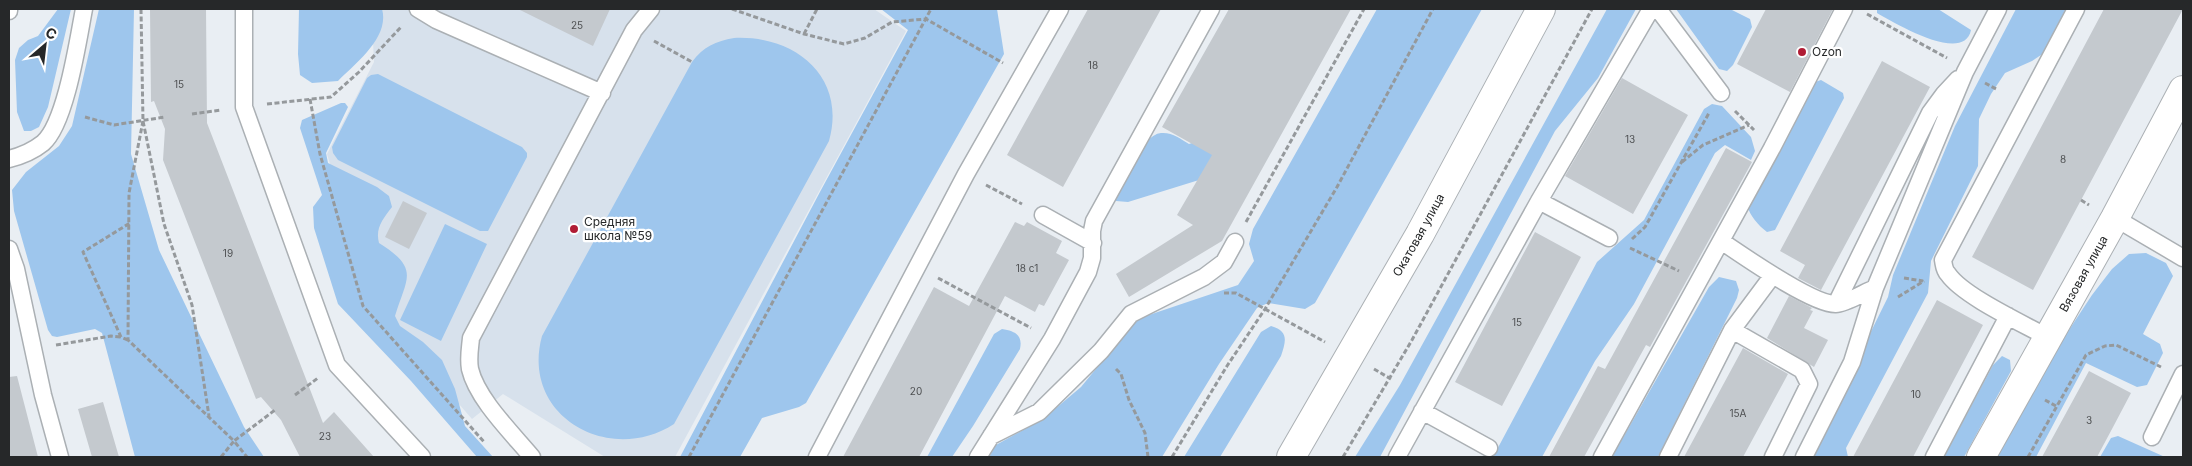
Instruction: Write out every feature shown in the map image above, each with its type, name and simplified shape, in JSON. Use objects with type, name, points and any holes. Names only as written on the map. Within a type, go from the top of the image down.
[{"type":"main road","name":"Окатовая улица","points":[[1291,457],[1420,234],[1541,9]]},
{"type":"main road","name":"Вязовая улица","points":[[1981,457],[2183,90]]},
{"type":"lane","points":[[9,159],[22,156],[44,142],[62,112],[84,9]]},
{"type":"lane","points":[[244,9],[244,107],[337,364],[422,457]]},
{"type":"lane","points":[[418,9],[436,20],[602,93]]},
{"type":"lane","points":[[532,457],[489,405],[478,386],[471,371],[471,338],[634,30],[651,9]]},
{"type":"lane","points":[[817,457],[966,174],[1060,9]]},
{"type":"lane","points":[[978,457],[1052,339],[1088,272],[1092,258],[1094,221],[1211,9]]},
{"type":"lane","points":[[1397,457],[1539,201],[1651,9]]},
{"type":"lane","points":[[1658,9],[1720,93]]},
{"type":"lane","points":[[1602,457],[1772,148],[1844,9]]},
{"type":"lane","points":[[1804,457],[1852,362],[1875,288],[1965,72],[1998,9]]},
{"type":"lane","points":[[2047,337],[1965,292],[1948,276],[1943,260],[2076,9]]},
{"type":"lane","points":[[1836,304],[1930,113],[1944,94],[1965,72]]},
{"type":"lane","points":[[1539,201],[1609,238]]},
{"type":"lane","points":[[1043,215],[1093,243]]},
{"type":"lane","points":[[2114,218],[2183,258]]},
{"type":"lane","points":[[1720,241],[1773,275],[1822,301],[1836,304],[1875,288]]},
{"type":"lane","points":[[991,436],[1039,412],[1101,351],[1131,314],[1204,277],[1224,262],[1235,242]]},
{"type":"lane","points":[[9,249],[16,269],[43,395],[60,457]]},
{"type":"lane","points":[[1668,457],[1732,330],[1773,275]]},
{"type":"lane","points":[[1934,457],[2008,316]]},
{"type":"lane","points":[[1732,330],[1802,370],[1809,384],[1773,457]]},
{"type":"lane","points":[[2152,437],[2183,376]]},
{"type":"lane","points":[[1422,411],[1489,448]]},
{"type":"path","points":[[140,9],[143,121],[164,224],[192,305],[209,416]]},
{"type":"path","points":[[732,9],[804,34],[844,44],[865,38],[892,22],[926,19],[1024,74]]},
{"type":"path","points":[[804,34],[817,9]]},
{"type":"path","points":[[689,457],[931,9]]},
{"type":"path","points":[[1235,242],[1364,9]]},
{"type":"path","points":[[1172,457],[1227,366],[1265,310],[1337,187],[1433,9]]},
{"type":"path","points":[[1343,457],[1412,340],[1592,9]]},
{"type":"path","points":[[1865,14],[1944,56]]},
{"type":"path","points":[[244,107],[331,97],[359,72],[403,24]]},
{"type":"path","points":[[634,30],[692,62]]},
{"type":"path","points":[[1654,259],[1625,246],[1645,228],[1720,93]]},
{"type":"path","points":[[310,99],[320,154],[363,306],[491,450]]},
{"type":"path","points":[[62,112],[114,125],[165,117]]},
{"type":"path","points":[[128,340],[129,193],[143,121]]},
{"type":"path","points":[[1680,163],[1703,145],[1749,125]]},
{"type":"path","points":[[966,174],[1043,215]]},
{"type":"path","points":[[121,337],[83,252],[130,223]]},
{"type":"path","points":[[917,267],[1052,339]]},
{"type":"path","points":[[1864,323],[1894,300],[1944,268]]},
{"type":"path","points":[[1236,293],[1304,330]]},
{"type":"path","points":[[55,345],[112,336],[128,340],[209,416],[247,457]]},
{"type":"path","points":[[2028,457],[2080,362],[2086,355],[2095,350],[2116,346],[2183,376]]},
{"type":"path","points":[[1101,351],[1121,374],[1145,433],[1148,457]]},
{"type":"path","points":[[221,457],[234,441],[276,410]]},
{"type":"shaded area","points":[[58,9],[71,9],[48,107],[39,127],[31,131],[24,131],[17,112],[15,60],[19,48],[28,40],[38,36]]},
{"type":"shaded area","points":[[99,9],[134,9],[131,154],[159,250],[244,427],[264,457],[135,457],[102,333],[95,329],[57,337],[52,336],[48,330],[14,211],[12,190],[26,172],[59,146],[72,126]]},
{"type":"shaded area","points":[[299,9],[382,9],[381,30],[370,49],[338,81],[312,83],[300,75],[298,54]]},
{"type":"shaded area","name":"Средняя школа №59","points":[[352,9],[874,9],[906,31],[675,457],[605,457],[503,394],[472,419],[371,303],[327,154],[374,62],[373,41]]},
{"type":"shaded area","points":[[881,9],[997,9],[1004,54],[806,403],[799,407],[762,418],[740,457],[680,457],[908,30]]},
{"type":"shaded area","points":[[1272,9],[1306,9],[1216,170],[1199,180],[1128,202],[1116,201],[1115,198],[1134,160],[1140,150],[1154,136],[1161,133],[1169,134],[1189,144],[1192,143]]},
{"type":"shaded area","points":[[1377,9],[1482,9],[1315,303],[1305,309],[1268,303],[1257,308],[1219,364],[1162,457],[989,457],[996,445],[1043,419],[1081,387],[1137,319],[1238,285],[1254,261],[1249,244],[1253,229]]},
{"type":"shaded area","points":[[1607,9],[1636,9],[1598,78],[1555,131],[1380,457],[1355,457],[1400,385]]},
{"type":"shaded area","points":[[1676,9],[1730,9],[1750,19],[1752,27],[1733,65],[1727,71],[1719,69]]},
{"type":"shaded area","points":[[1877,9],[1938,9],[1971,30],[1966,40],[1956,43],[1942,42],[1912,32],[1877,13]]},
{"type":"shaded area","points":[[2016,9],[2070,9],[2044,53],[2032,61],[2005,73],[1991,94],[1979,119],[1978,166],[1931,261],[1928,293],[1846,448],[1848,457],[1809,457],[1888,297],[1893,275],[1955,126]]},
{"type":"shaded area","points":[[734,38],[756,39],[777,44],[796,52],[811,64],[823,79],[830,97],[833,118],[829,141],[674,424],[649,436],[623,439],[598,436],[575,426],[557,410],[544,389],[539,364],[542,336],[692,62],[710,46]]},
{"type":"shaded area","points":[[378,74],[522,147],[527,153],[527,157],[488,231],[480,231],[338,160],[333,153],[332,147],[367,78]]},
{"type":"shaded area","points":[[1821,80],[1843,93],[1844,98],[1775,230],[1767,232],[1755,220],[1747,205],[1815,82]]},
{"type":"shaded area","points":[[345,103],[348,107],[326,153],[328,163],[377,187],[389,196],[392,207],[379,228],[379,243],[400,260],[405,267],[407,275],[395,316],[400,326],[423,342],[442,360],[455,389],[465,426],[493,457],[477,457],[411,381],[338,304],[314,228],[313,207],[322,195],[300,128],[302,120]]},
{"type":"shaded area","points":[[1712,104],[1722,106],[1751,137],[1755,151],[1751,160],[1725,145],[1715,153],[1634,304],[1595,361],[1542,457],[1493,457],[1597,262],[1644,220],[1704,109]]},
{"type":"shaded area","points":[[445,224],[487,244],[441,341],[400,320]]},
{"type":"shaded area","points":[[2146,253],[2166,263],[2173,276],[2143,334],[2160,344],[2163,353],[2147,385],[2137,387],[2086,363],[2036,457],[1997,457],[2061,342],[2092,295],[2112,269],[2129,254]]},
{"type":"shaded area","points":[[1719,277],[1736,281],[1739,290],[1737,298],[1658,457],[1612,457],[1709,287]]},
{"type":"shaded area","points":[[1271,326],[1281,331],[1285,337],[1281,356],[1220,457],[1184,457],[1261,332]]},
{"type":"shaded area","points":[[1002,329],[1017,334],[1021,344],[1020,349],[952,457],[927,457],[994,334]]},
{"type":"shaded area","points":[[2002,356],[2010,360],[2011,371],[1964,457],[1944,457],[1993,365]]},
{"type":"shaded area","points":[[2118,436],[2165,457],[2100,457],[2111,438]]},
{"type":"building","points":[[150,9],[206,9],[207,123],[323,423],[334,412],[374,457],[300,457],[281,420],[261,397],[256,399],[163,160],[165,129],[154,101],[151,102]]},
{"type":"building","points":[[518,9],[610,9],[593,46]]},
{"type":"building","points":[[1088,9],[1161,9],[1063,187],[1007,155]]},
{"type":"building","points":[[1229,9],[1351,9],[1222,241],[1129,297],[1116,274],[1193,225],[1177,215],[1212,155],[1162,127]]},
{"type":"building","points":[[1766,9],[1833,9],[1790,92],[1737,64]]},
{"type":"building","points":[[2104,9],[2183,9],[2033,290],[1972,257]]},
{"type":"building","points":[[1882,61],[1930,87],[1821,290],[1798,278],[1805,265],[1780,251]]},
{"type":"building","points":[[1622,78],[1688,115],[1633,214],[1565,176]]},
{"type":"building","points":[[1726,148],[1752,162],[1650,347],[1646,345],[1584,457],[1549,457],[1598,366],[1605,369]]},
{"type":"building","points":[[403,201],[427,213],[409,249],[385,237]]},
{"type":"building","points":[[1015,222],[1024,226],[1027,222],[1062,241],[1056,253],[1069,260],[1044,306],[1039,304],[1035,312],[1005,296],[919,457],[843,457],[934,287],[969,306]]},
{"type":"building","points":[[1535,232],[1581,257],[1502,406],[1455,382]]},
{"type":"building","points":[[1789,296],[1812,308],[1810,310],[1813,311],[1804,328],[1828,340],[1814,367],[1767,338]]},
{"type":"building","points":[[1937,300],[1983,325],[1913,457],[1853,457]]},
{"type":"building","points":[[1743,348],[1788,374],[1743,457],[1684,457]]},
{"type":"building","points":[[2089,371],[2131,393],[2097,457],[2042,457]]},
{"type":"building","points":[[17,376],[38,457],[9,457],[9,377]]},
{"type":"building","points":[[103,402],[119,457],[92,457],[78,409]]},
{"type":"place","name":"Ozon","points":[[1802,52]]},
{"type":"place","name":"Средняя школа №59","points":[[574,229]]}]
